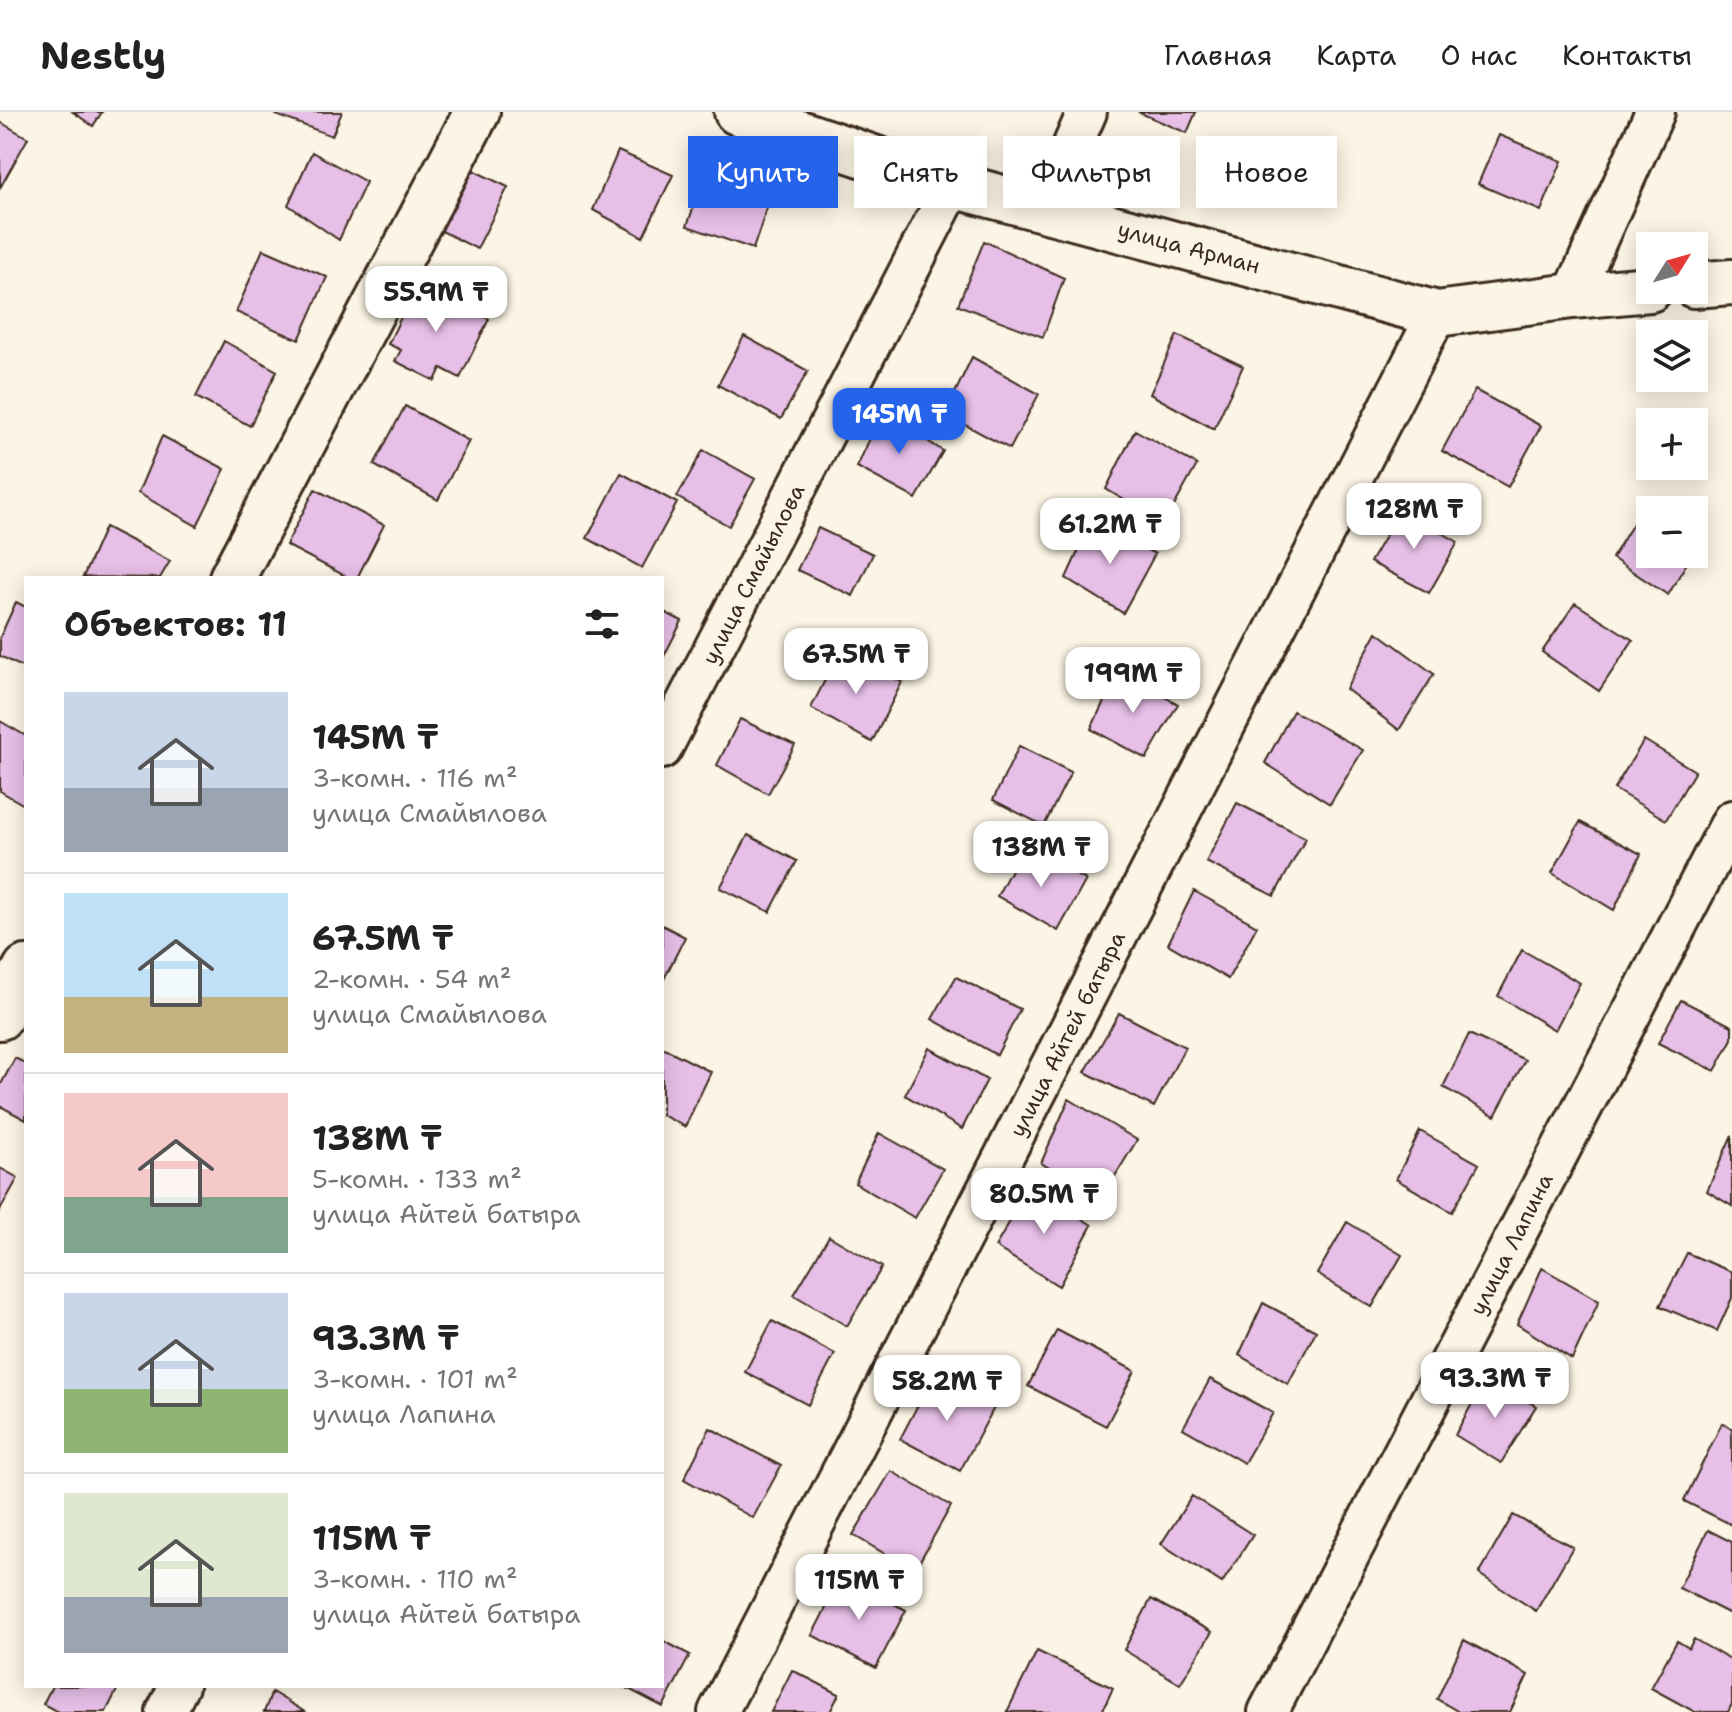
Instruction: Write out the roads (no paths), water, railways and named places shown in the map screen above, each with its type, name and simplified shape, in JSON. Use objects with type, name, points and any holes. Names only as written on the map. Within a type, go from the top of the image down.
[{"type":"street","points":[[233,576],[477,112]]},
{"type":"street","name":"улица Арман","points":[[737,112],[854,152]]},
{"type":"street","points":[[1045,209],[1087,112]]},
{"type":"street","points":[[1572,296],[1655,112]]},
{"type":"street","name":"улица Арман","points":[[987,194],[1437,314],[1636,290]]},
{"type":"street","name":"улица Смайылова","points":[[664,745],[941,208]]},
{"type":"street","points":[[1708,284],[1732,282]]},
{"type":"street","name":"улица Айтей батыра","points":[[718,1712],[1437,314]]},
{"type":"street","name":"улица Лапина","points":[[1268,1712],[1732,820]]},
{"type":"street","points":[[0,1017],[24,972]]},
{"type":"street","points":[[166,1712],[178,1688]]}]
